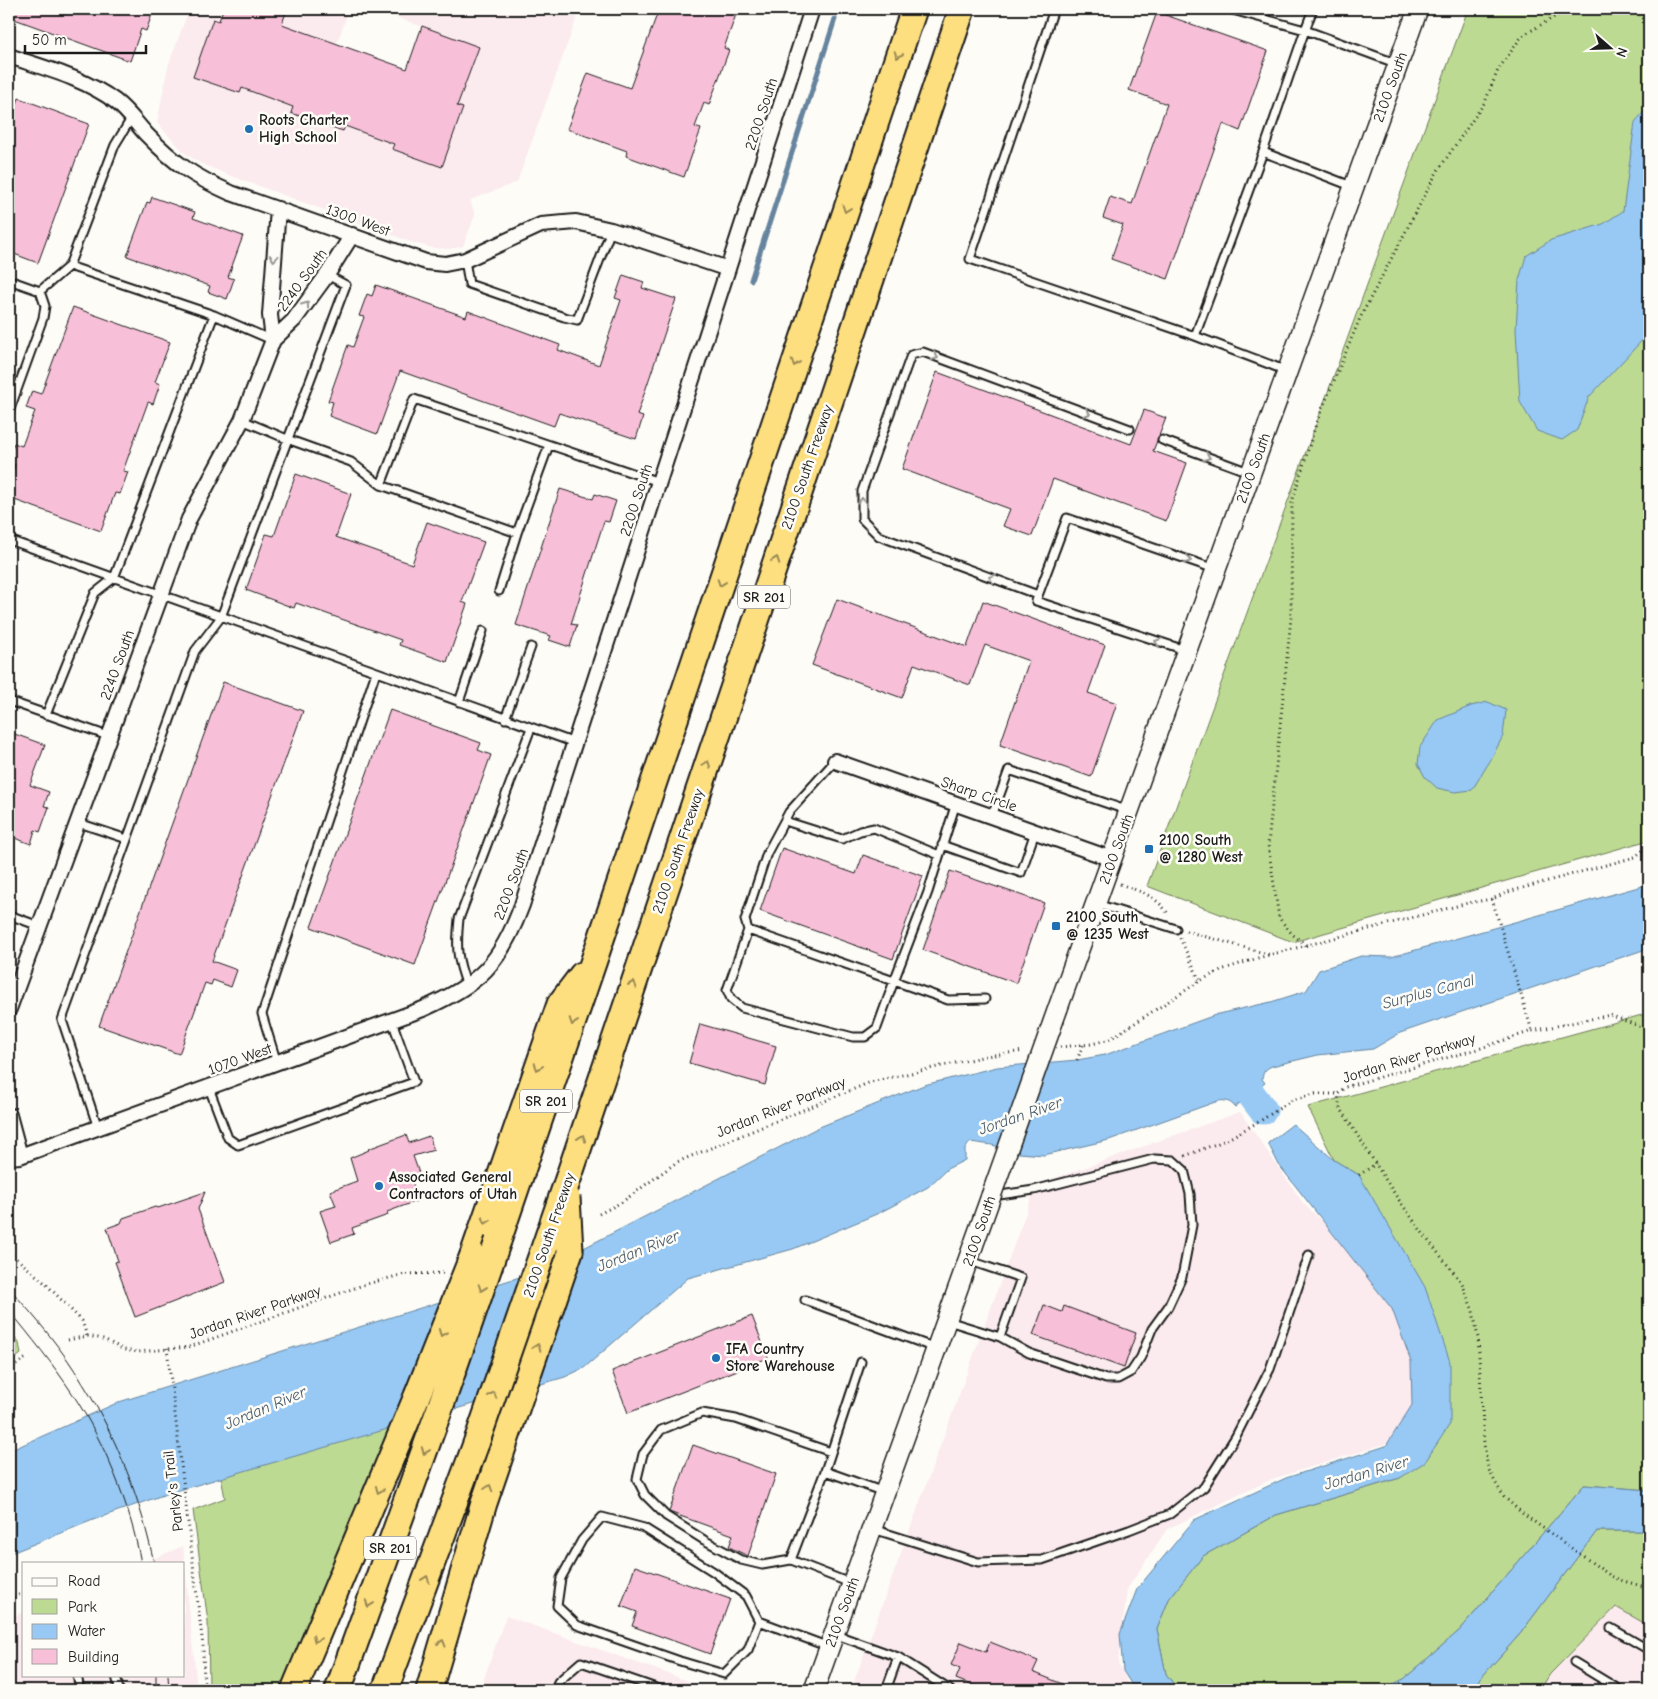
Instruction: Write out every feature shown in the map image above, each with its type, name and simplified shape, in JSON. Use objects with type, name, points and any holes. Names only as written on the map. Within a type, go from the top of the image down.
[{"type":"highway","name":"SR 201","points":[[338,1690],[498,1242],[914,9]]},
{"type":"highway","name":"2100 South Freeway","points":[[385,1690],[477,1442],[566,1185],[962,9]]},
{"type":"highway","points":[[294,1690],[398,1444],[473,1255],[560,1004],[594,960]]},
{"type":"highway","points":[[429,1690],[484,1503],[570,1251],[566,1185]]},
{"type":"street","name":"2200 South","points":[[467,986],[490,967],[514,927],[576,744],[812,9]]},
{"type":"street","name":"2100 South","points":[[814,1690],[1418,9]]},
{"type":"street","name":"1300 West","points":[[9,56],[100,90],[117,102],[169,156],[202,180],[230,193],[426,262],[445,264],[465,260],[541,225],[576,222],[611,230],[728,269]]},
{"type":"street","name":"2240 South","points":[[273,340],[270,315],[278,209]]},
{"type":"street","name":"2240 South","points":[[9,1009],[76,822],[189,519],[242,420],[273,340],[294,320],[327,275],[352,235]]},
{"type":"street","name":"Sharp Circle","points":[[835,761],[1112,859]]},
{"type":"street","name":"1070 West","points":[[13,1159],[423,1010],[467,986]]},
{"type":"street","points":[[9,1116],[13,1159]]},
{"type":"lane","points":[[1054,9],[970,259],[1195,336],[1288,372]]},
{"type":"lane","points":[[1229,9],[1305,30],[1398,64]]},
{"type":"lane","points":[[1195,336],[1264,152],[1313,9]]},
{"type":"lane","points":[[40,291],[69,266],[115,145],[132,117]]},
{"type":"lane","points":[[1264,152],[1354,187]]},
{"type":"lane","points":[[465,260],[469,284],[577,320],[611,230]]},
{"type":"lane","points":[[69,266],[214,315],[273,340]]},
{"type":"lane","points":[[98,1129],[62,1020],[195,651],[221,617],[346,285],[327,275]]},
{"type":"lane","points":[[9,282],[40,291]]},
{"type":"lane","points":[[9,412],[43,318],[45,306],[40,291]]},
{"type":"lane","points":[[46,714],[95,593],[114,578],[214,315]]},
{"type":"lane","points":[[1038,595],[879,536],[862,518],[862,491],[911,355],[923,352],[1130,429]]},
{"type":"lane","points":[[381,485],[414,399],[659,482]]},
{"type":"lane","points":[[242,420],[287,439],[351,462],[381,485],[517,533]]},
{"type":"lane","points":[[1162,440],[1252,473]]},
{"type":"lane","points":[[499,591],[517,533],[550,445]]},
{"type":"lane","points":[[1187,651],[1036,601],[1038,595],[1067,518],[1217,570]]},
{"type":"lane","points":[[9,540],[576,744]]},
{"type":"lane","points":[[459,702],[483,631]]},
{"type":"lane","points":[[506,719],[531,647]]},
{"type":"lane","points":[[277,1063],[262,1014],[376,672]]},
{"type":"lane","points":[[9,702],[108,736]]},
{"type":"lane","points":[[467,986],[456,946],[459,919],[531,728]]},
{"type":"lane","points":[[835,761],[789,812],[767,853],[745,920],[748,930],[727,990],[731,999],[742,1008],[853,1037],[865,1037],[876,1028],[928,892],[956,803]]},
{"type":"lane","points":[[992,816],[1009,770],[1129,811]]},
{"type":"lane","points":[[785,821],[842,839],[860,831],[874,828],[939,855]]},
{"type":"lane","points":[[76,822],[127,838]]},
{"type":"lane","points":[[942,845],[1021,873],[1035,832]]},
{"type":"lane","points":[[1096,904],[1176,929]]},
{"type":"lane","points":[[9,915],[39,926]]},
{"type":"lane","points":[[748,930],[948,1000],[985,999]]},
{"type":"lane","points":[[210,1088],[228,1138],[238,1146],[414,1082],[392,1021]]},
{"type":"lane","points":[[947,1320],[1000,1337],[1029,1353],[1106,1379],[1118,1379],[1131,1372],[1142,1357],[1152,1328],[1168,1307],[1182,1277],[1192,1225],[1190,1194],[1184,1170],[1173,1160],[1154,1159],[1034,1190],[990,1196]]},
{"type":"lane","points":[[872,1528],[978,1562],[1042,1560],[1170,1514],[1204,1487],[1236,1436],[1270,1369],[1309,1255]]},
{"type":"lane","points":[[968,1261],[1021,1278],[1000,1337]]},
{"type":"lane","points":[[805,1300],[936,1348]]},
{"type":"lane","points":[[791,1560],[825,1471],[861,1362]]},
{"type":"lane","points":[[831,1452],[736,1419],[702,1413],[661,1430],[643,1454],[637,1479],[645,1495],[666,1516],[741,1560],[762,1565],[791,1560],[852,1583]]},
{"type":"lane","points":[[825,1471],[884,1492]]},
{"type":"lane","points":[[759,1621],[748,1650],[724,1674],[680,1661],[577,1625],[557,1606],[561,1578],[582,1540],[602,1517],[644,1528],[714,1572],[746,1596],[759,1621],[898,1657],[950,1690]]},
{"type":"lane","points":[[1611,1628],[1649,1650]]},
{"type":"lane","points":[[886,1690],[898,1657]]},
{"type":"lane","points":[[555,1690],[558,1682],[581,1662],[662,1690]]},
{"type":"lane","points":[[1574,1662],[1620,1690]]},
{"type":"lane","points":[[76,1676],[80,1690]]},
{"type":"lane","points":[[116,1676],[120,1690]]},
{"type":"path","points":[[1306,945],[1292,934],[1279,918],[1268,844],[1291,618],[1292,502],[1316,424],[1360,318],[1437,172],[1485,102],[1498,70],[1522,36],[1568,9]]},
{"type":"path","points":[[1077,1060],[1083,1045],[1104,1042],[1116,1036],[1200,981],[1221,970],[1306,945],[1468,903],[1492,899],[1508,892],[1635,857],[1649,845]]},
{"type":"path","points":[[1492,899],[1532,1031]]},
{"type":"path","points":[[1176,929],[1272,955]]},
{"type":"path","name":"Jordan River Parkway","points":[[1649,1030],[1610,1015],[1532,1031],[1345,1087],[1338,1094],[1339,1106],[1376,1164],[1422,1232],[1462,1283],[1473,1310],[1478,1338],[1482,1418],[1488,1468],[1504,1497],[1523,1514],[1597,1566],[1620,1580],[1649,1588]]},
{"type":"path","name":"Jordan River Parkway","points":[[599,1214],[622,1202],[677,1162],[702,1150],[871,1082],[986,1056]]},
{"type":"path","points":[[1173,1160],[1226,1140],[1292,1100],[1315,1094],[1338,1094]]},
{"type":"path","points":[[1359,1175],[1376,1164]]},
{"type":"path","points":[[9,1252],[45,1283],[82,1321],[87,1336]]},
{"type":"path","name":"Jordan River Parkway","points":[[68,1340],[87,1336],[104,1339],[124,1350],[131,1351],[179,1348],[199,1344],[363,1285],[405,1274],[450,1273]]},
{"type":"path","name":"Parley's Trail","points":[[167,1348],[204,1646],[204,1690]]},
{"type":"path","points":[[9,1372],[28,1357]]},
{"type":"path","points":[[9,1599],[22,1594]]},
{"type":"shaded area","name":"Roots Charter High School","points":[[189,9],[349,9],[310,119],[342,131],[345,126],[394,144],[392,149],[442,167],[463,109],[457,106],[479,47],[373,9],[580,9],[517,182],[470,200],[475,215],[463,246],[450,249],[433,248],[414,243],[226,174],[200,163],[186,154],[157,123],[168,67]]},
{"type":"shaded area","points":[[1240,1112],[1303,1203],[1365,1263],[1410,1339],[1423,1432],[1272,1479],[1167,1529],[1127,1589],[1118,1663],[1132,1690],[851,1690],[1036,1185]]},
{"type":"shaded area","points":[[183,1546],[185,1562],[146,1562]]},
{"type":"shaded area","points":[[185,1567],[197,1690],[9,1690],[9,1618],[22,1613],[22,1676],[185,1676]]},
{"type":"shaded area","points":[[1616,1607],[1649,1626],[1649,1690],[1540,1690],[1550,1674]]},
{"type":"shaded area","points":[[506,1616],[713,1690],[480,1690]]},
{"type":"green space","points":[[1468,9],[1649,9],[1649,840],[1293,942],[1147,886]]},
{"type":"green space","points":[[1649,1013],[1649,1490],[1584,1485],[1460,1630],[1404,1679],[1381,1690],[1178,1690],[1166,1674],[1157,1629],[1169,1599],[1203,1556],[1276,1515],[1400,1478],[1450,1424],[1359,1175],[1334,1160],[1308,1107]]},
{"type":"green space","points":[[9,1328],[19,1343],[21,1354],[9,1363]]},
{"type":"green space","points":[[405,1396],[280,1690],[209,1690],[208,1622],[193,1510],[225,1498],[220,1472]]},
{"type":"green space","points":[[1597,1531],[1649,1531],[1649,1626],[1616,1607],[1550,1674],[1540,1690],[1470,1690],[1520,1634]]},
{"type":"water","points":[[1649,106],[1649,333],[1589,397],[1577,430],[1562,440],[1537,431],[1520,402],[1516,329],[1519,280],[1526,256],[1551,240],[1603,224],[1623,211],[1635,122]]},
{"type":"water","points":[[1488,702],[1506,710],[1503,736],[1490,761],[1472,790],[1455,792],[1437,788],[1425,777],[1418,764],[1420,747],[1438,720],[1471,706]]},
{"type":"water","name":"Surplus Canal","points":[[1649,884],[1649,948],[1400,1033],[1373,1049],[1318,1055],[1272,1066],[1263,1074],[1262,1079],[1265,1083],[1235,1107],[1227,1101],[1218,1101],[1109,1140],[1044,1155],[1019,1153],[992,1145],[970,1142],[965,1149],[965,1160],[947,1169],[928,1187],[879,1213],[793,1249],[688,1278],[584,1368],[565,1377],[166,1494],[93,1520],[9,1554],[9,1451],[119,1402],[539,1271],[817,1128],[924,1085],[997,1067],[1077,1060],[1105,1055],[1218,1014],[1271,1002],[1306,991],[1319,970],[1361,956],[1391,957]]},
{"type":"water","points":[[1293,1124],[1334,1160],[1359,1175],[1425,1287],[1450,1362],[1450,1424],[1425,1462],[1400,1478],[1276,1515],[1203,1556],[1169,1599],[1157,1629],[1166,1674],[1178,1690],[1135,1690],[1123,1671],[1120,1634],[1137,1589],[1194,1520],[1286,1478],[1386,1446],[1412,1405],[1411,1361],[1392,1309],[1279,1165],[1268,1143]]},
{"type":"water","points":[[1584,1485],[1649,1490],[1649,1531],[1597,1531],[1520,1634],[1470,1690],[1381,1690],[1404,1679],[1460,1630]]},
{"type":"building","points":[[9,9],[154,9],[146,31],[141,29],[130,61],[9,17]]},
{"type":"building","points":[[223,9],[287,9],[282,24],[407,69],[422,26],[479,47],[457,106],[463,108],[442,167],[392,149],[394,144],[345,126],[343,131],[291,113],[293,107],[242,88],[240,93],[193,77],[213,19],[219,21]]},
{"type":"building","points":[[659,9],[738,9],[724,48],[729,50],[709,105],[704,103],[695,127],[701,129],[684,177],[626,156],[627,151],[567,129],[588,73],[630,88]]},
{"type":"building","points":[[1157,12],[1268,51],[1240,131],[1223,124],[1168,279],[1111,259],[1123,225],[1103,218],[1110,197],[1132,204],[1167,104],[1129,90]]},
{"type":"building","points":[[19,98],[89,124],[38,263],[9,252],[9,106],[15,109]]},
{"type":"building","points":[[152,197],[195,212],[193,218],[243,236],[228,277],[234,279],[227,299],[208,292],[210,286],[127,256],[147,202],[150,203]]},
{"type":"building","points":[[623,275],[644,282],[642,288],[676,299],[637,415],[643,417],[636,439],[559,413],[554,426],[400,371],[377,434],[329,416],[333,402],[328,401],[340,367],[348,345],[353,347],[364,317],[359,316],[367,294],[372,296],[376,285],[466,317],[468,311],[560,345],[558,350],[599,365],[621,300],[615,298]]},
{"type":"building","points":[[73,307],[170,342],[155,382],[160,384],[153,404],[148,402],[123,471],[128,472],[120,494],[115,493],[101,531],[9,498],[9,483],[15,465],[9,463],[9,456],[14,443],[22,446],[35,411],[26,408],[32,391],[41,394]]},
{"type":"building","points":[[937,372],[1131,444],[1144,410],[1166,418],[1153,451],[1187,463],[1166,521],[1053,479],[1032,536],[1003,526],[1010,509],[902,469]]},
{"type":"building","points":[[296,474],[351,494],[336,537],[412,564],[427,522],[484,542],[462,602],[467,604],[447,662],[399,645],[401,640],[296,603],[294,608],[246,590],[266,534],[274,536]]},
{"type":"building","points":[[560,489],[593,499],[595,494],[616,501],[609,522],[604,521],[571,624],[577,625],[570,647],[549,640],[551,636],[516,625]]},
{"type":"building","points":[[837,599],[967,647],[983,601],[1105,645],[1088,693],[1117,703],[1091,777],[1000,745],[1029,661],[985,645],[970,685],[914,664],[902,698],[812,665]]},
{"type":"building","points":[[223,682],[303,711],[212,961],[237,970],[231,987],[213,980],[211,985],[205,983],[179,1054],[99,1026]]},
{"type":"building","points":[[390,710],[481,743],[478,750],[491,755],[415,965],[311,927]]},
{"type":"building","points":[[9,732],[45,745],[30,785],[49,792],[44,806],[49,807],[40,832],[35,830],[31,844],[9,836]]},
{"type":"building","points":[[782,848],[856,874],[863,855],[923,876],[893,959],[760,911]]},
{"type":"building","points":[[950,871],[1044,903],[1016,983],[923,950]]},
{"type":"building","points":[[700,1024],[776,1046],[765,1085],[689,1063]]},
{"type":"building","name":"Associated General Contractors of Utah","points":[[406,1135],[409,1143],[429,1136],[434,1150],[413,1156],[420,1176],[411,1179],[419,1200],[387,1212],[388,1215],[352,1228],[354,1234],[331,1242],[320,1211],[336,1206],[330,1191],[357,1181],[350,1158]]},
{"type":"building","points":[[205,1192],[198,1209],[225,1282],[135,1317],[115,1262],[118,1261],[107,1228],[121,1223],[123,1218]]},
{"type":"building","points":[[1044,1305],[1062,1312],[1064,1306],[1136,1333],[1124,1368],[1033,1335]]},
{"type":"building","points":[[752,1316],[768,1358],[628,1413],[612,1371]]},
{"type":"building","points":[[693,1445],[776,1474],[748,1556],[729,1547],[733,1535],[669,1512]]},
{"type":"building","points":[[635,1566],[730,1599],[710,1654],[632,1626],[637,1612],[621,1606]]},
{"type":"building","points":[[961,1642],[986,1652],[990,1642],[1038,1661],[1033,1672],[1077,1690],[984,1690],[956,1679],[960,1669],[951,1665]]},
{"type":"waterway","points":[[751,280],[835,19]]},
{"type":"waterway","name":"Jordan River","points":[[1224,1068],[1251,1094],[1263,1110]]},
{"type":"tram line","points":[[9,1288],[59,1348],[97,1407],[127,1472],[149,1540],[154,1562]]},
{"type":"tram line","points":[[9,1310],[65,1382],[95,1432],[123,1496],[141,1562]]},
{"type":"tram line","points":[[156,1676],[156,1690]]},
{"type":"tram line","points":[[168,1676],[169,1690]]},
{"type":"place","name":"Roots Charter High School","points":[[249,129]]},
{"type":"place","name":"2100 South @ 1280 West","points":[[1149,849]]},
{"type":"place","name":"2100 South @ 1235 West","points":[[1056,926]]},
{"type":"place","name":"Associated General Contractors of Utah","points":[[379,1186]]},
{"type":"place","name":"IFA Country Store Warehouse","points":[[716,1358]]}]
